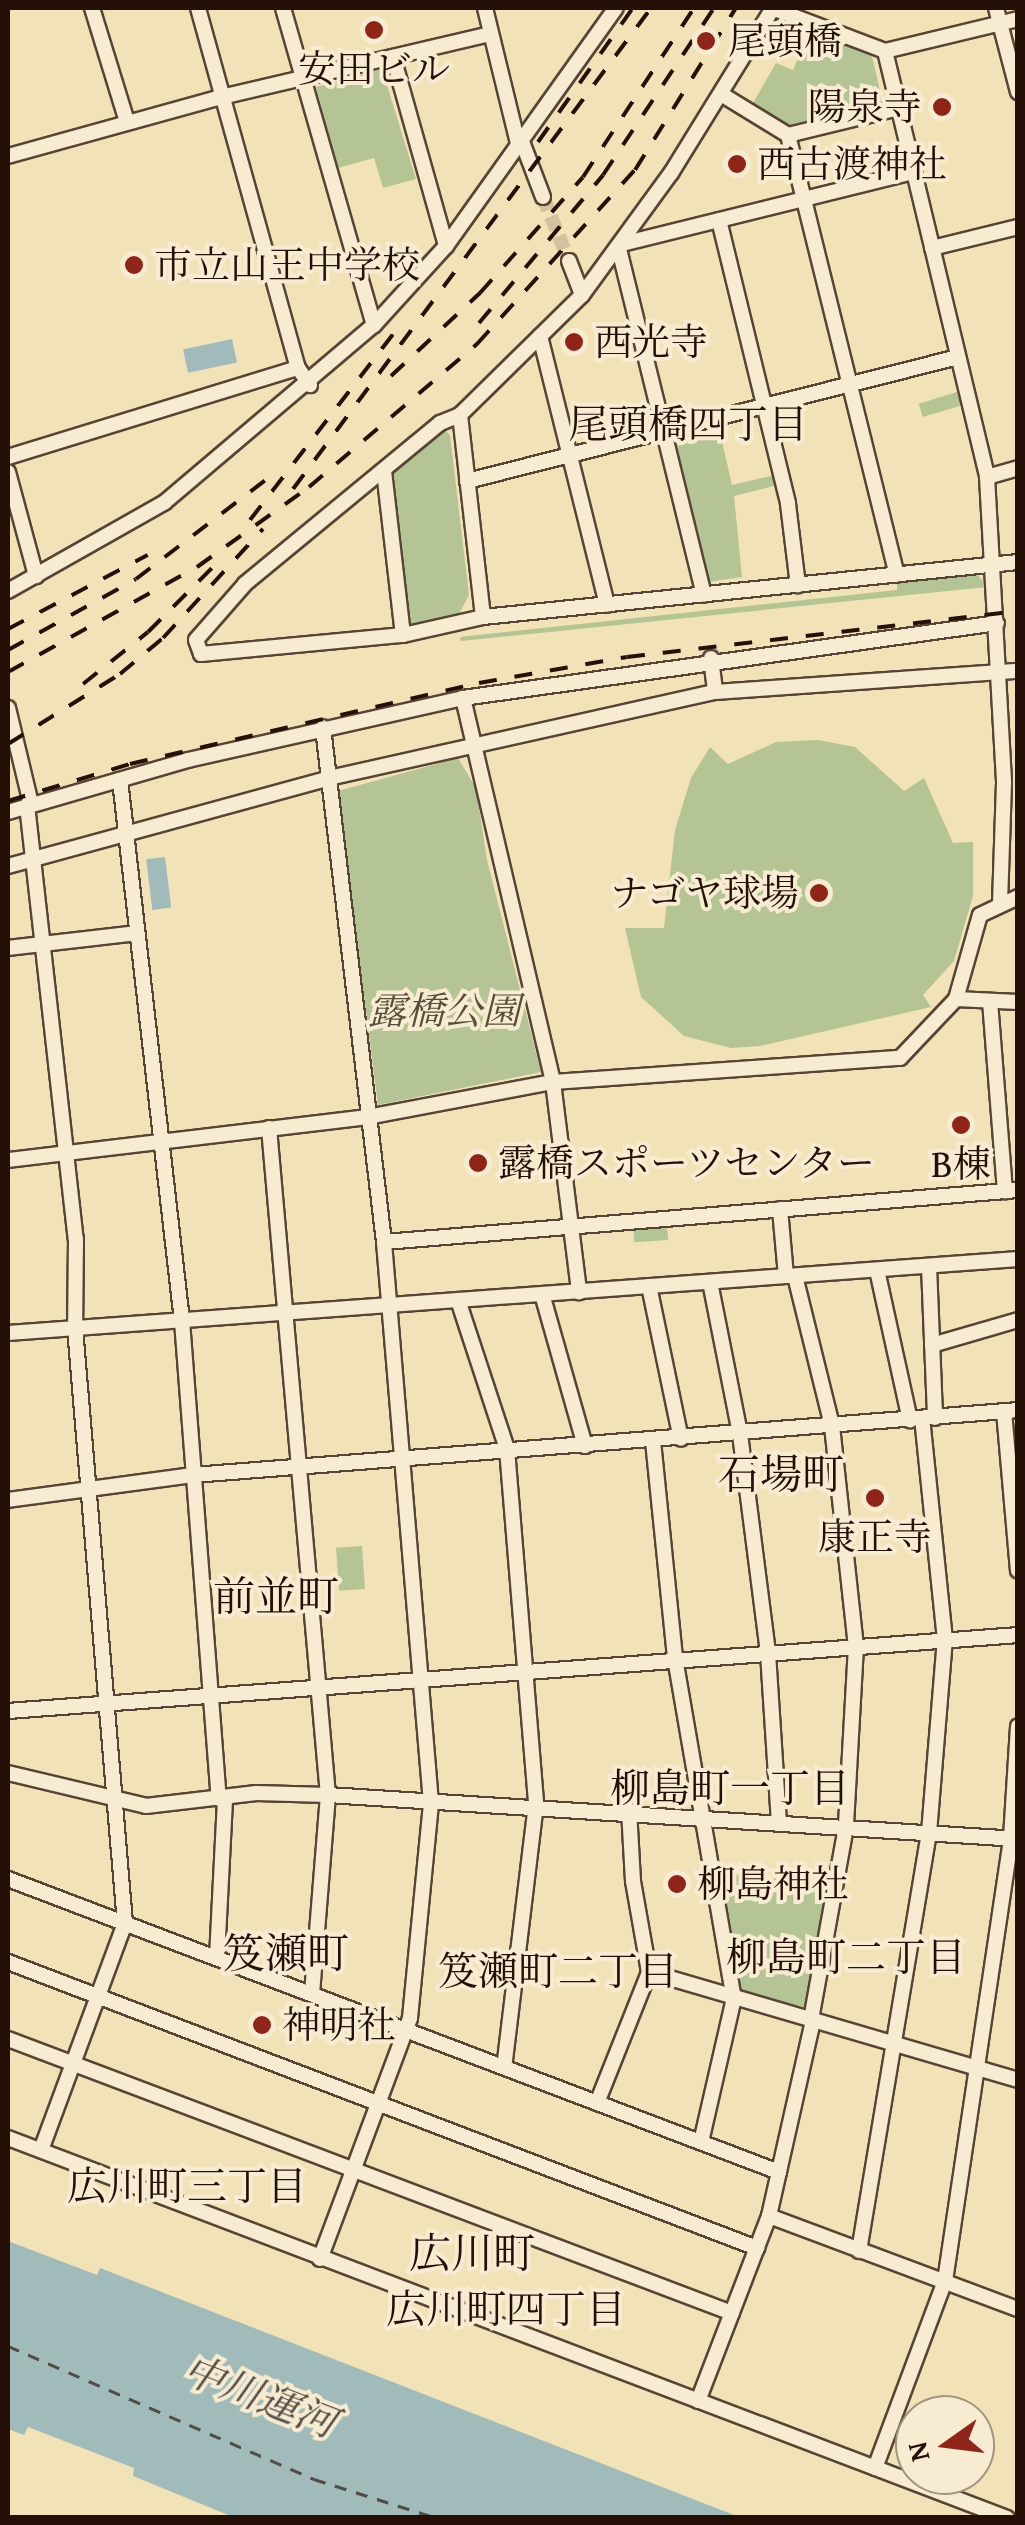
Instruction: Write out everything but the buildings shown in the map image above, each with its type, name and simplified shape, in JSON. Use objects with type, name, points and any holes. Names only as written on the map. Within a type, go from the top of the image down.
[{"type":"street","points":[[92,8],[127,122]]},
{"type":"street","points":[[198,8],[298,368],[310,386]]},
{"type":"street","points":[[283,8],[374,326]]},
{"type":"street","points":[[485,8],[488,34],[520,141],[544,197]]},
{"type":"street","points":[[1018,19],[885,51],[772,8],[721,94],[620,247],[582,295],[460,415],[440,423],[245,584],[196,640],[201,654],[403,634],[483,617],[1018,562]]},
{"type":"street","points":[[996,8],[1018,92]]},
{"type":"street","points":[[8,591],[164,502],[310,386],[374,326],[446,246],[612,10]]},
{"type":"street","points":[[8,156],[223,96],[488,34]]},
{"type":"street","points":[[885,51],[987,477],[999,674],[1011,783],[1000,905]]},
{"type":"street","points":[[393,57],[446,246]]},
{"type":"street","points":[[721,94],[788,135],[897,575]]},
{"type":"street","points":[[788,135],[899,108]]},
{"type":"street","points":[[620,247],[914,172]]},
{"type":"street","points":[[719,220],[788,504],[798,585]]},
{"type":"street","points":[[932,248],[1018,227]]},
{"type":"street","points":[[620,247],[704,594]]},
{"type":"street","points":[[568,261],[582,295]]},
{"type":"street","points":[[540,336],[607,605]]},
{"type":"street","points":[[467,480],[958,357]]},
{"type":"street","points":[[8,457],[298,368]]},
{"type":"street","points":[[460,415],[483,617]]},
{"type":"street","points":[[987,477],[1018,468]]},
{"type":"street","points":[[384,471],[403,634]]},
{"type":"street","points":[[8,472],[36,576]]},
{"type":"street","points":[[8,812],[323,728],[463,698],[711,658],[997,623]]},
{"type":"street","points":[[711,658],[715,692]]},
{"type":"street","points":[[8,866],[329,778],[715,692],[1018,671]]},
{"type":"street","points":[[463,698],[553,1082],[579,1292]]},
{"type":"street","points":[[8,708],[29,804],[41,944],[68,1152],[75,1328],[126,1923],[40,2150]]},
{"type":"street","points":[[320,2259],[406,2030],[430,1803],[384,1242],[323,728]]},
{"type":"street","points":[[120,780],[182,1321],[222,1799],[217,1958]]},
{"type":"street","points":[[8,1160],[367,1117],[553,1082],[900,1058],[956,999],[980,915],[1018,897]]},
{"type":"street","points":[[8,948],[136,934]]},
{"type":"street","points":[[956,999],[1018,1002]]},
{"type":"street","points":[[384,1242],[572,1223],[1011,1191],[990,1001]]},
{"type":"street","points":[[269,1128],[328,1795],[312,1994]]},
{"type":"street","points":[[698,2401],[769,2216],[812,2020],[846,1827],[856,1646],[832,1426],[790,1276],[780,1208]]},
{"type":"street","points":[[8,1333],[1018,1259]]},
{"type":"street","points":[[922,1419],[932,1345],[928,1266]]},
{"type":"street","points":[[859,2251],[898,2044],[929,1833],[945,1640],[922,1419],[877,1270]]},
{"type":"street","points":[[710,1282],[740,1434],[768,1653],[779,1822]]},
{"type":"street","points":[[649,1286],[680,1438]]},
{"type":"street","points":[[542,1294],[586,1446]]},
{"type":"street","points":[[458,1300],[507,1450],[536,1804],[504,2067]]},
{"type":"street","points":[[932,1345],[1018,1320]]},
{"type":"street","points":[[8,1500],[193,1475],[1011,1411],[1018,1570]]},
{"type":"street","points":[[653,1440],[675,1658],[734,1998],[701,2142]]},
{"type":"street","points":[[8,1711],[524,1669],[1018,1635]]},
{"type":"street","points":[[875,2468],[945,2281],[1014,1838],[1018,1726]]},
{"type":"street","points":[[8,1773],[146,1806],[328,1795],[430,1803],[536,1804],[1014,1838]]},
{"type":"street","points":[[597,2102],[649,1972],[632,1881],[630,1810]]},
{"type":"street","points":[[8,1878],[779,2172]]},
{"type":"street","points":[[8,1962],[756,2248]]},
{"type":"street","points":[[649,1972],[1018,2080]]},
{"type":"street","points":[[8,2038],[732,2314]]},
{"type":"street","points":[[8,2138],[1007,2518]]},
{"type":"street","points":[[769,2216],[1018,2309]]},
{"type":"green space","points":[[811,28],[871,52],[883,104],[788,128],[753,103],[776,63],[793,70]]},
{"type":"green space","points":[[382,69],[416,179],[383,188],[374,158],[338,168],[316,87]]},
{"type":"green space","points":[[957,392],[961,405],[923,417],[919,404]]},
{"type":"green space","points":[[442,428],[450,435],[469,595],[458,616],[413,625],[406,621],[390,471]]},
{"type":"green space","points":[[719,428],[732,485],[775,475],[778,485],[734,496],[742,577],[708,582],[674,443]]},
{"type":"green space","points":[[978,575],[987,587],[461,641],[460,637],[897,590],[897,583]]},
{"type":"green space","name":"ナゴヤ球場","points":[[818,740],[855,747],[904,791],[924,778],[953,843],[973,842],[973,896],[954,961],[923,995],[931,1007],[760,1046],[731,1048],[684,1036],[641,997],[625,928],[664,928],[675,830],[691,778],[710,747],[728,764],[776,742]]},
{"type":"green space","name":"露橋公園","points":[[458,758],[476,788],[487,860],[541,1072],[378,1105],[338,791]]},
{"type":"green space","points":[[667,1224],[668,1240],[634,1242],[633,1226]]},
{"type":"green space","points":[[362,1546],[365,1589],[339,1591],[336,1548]]},
{"type":"green space","points":[[715,1873],[828,1884],[806,2007],[738,1993]]},
{"type":"water","points":[[232,339],[237,362],[188,373],[183,349]]},
{"type":"water","points":[[165,857],[171,908],[152,910],[146,859]]},
{"type":"water","name":"中川運河","points":[[8,2241],[97,2275],[100,2268],[739,2517],[233,2517],[133,2476],[134,2468],[28,2427],[24,2435],[8,2429]]},
{"type":"ferry route","points":[[8,2346],[314,2479],[437,2518]]},
{"type":"tunnel","points":[[543,197],[569,261]]},
{"type":"railway","points":[[538,142],[633,8]]},
{"type":"railway","points":[[293,489],[651,8]]},
{"type":"railway","points":[[391,376],[480,293],[583,177],[694,8]]},
{"type":"railway","points":[[479,323],[603,175],[714,8]]},
{"type":"railway","points":[[8,672],[197,567],[309,487],[477,344],[635,170],[736,8]]},
{"type":"railway","points":[[250,520],[393,334]]},
{"type":"railway","points":[[8,650],[136,579],[276,472]]},
{"type":"railway","points":[[8,744],[120,674],[163,638],[263,529]]},
{"type":"railway","points":[[8,629],[148,555]]},
{"type":"railway","points":[[83,684],[148,632],[213,567]]},
{"type":"railway","points":[[8,801],[130,764],[479,683],[627,657],[1018,611]]},
{"type":"place","name":"安田ビル","points":[[374,30]]},
{"type":"place","name":"尾頭橋","points":[[706,41]]},
{"type":"place","name":"陽泉寺","points":[[942,107]]},
{"type":"place","name":"西古渡神社","points":[[737,164]]},
{"type":"place","name":"市立山王中学校","points":[[134,265]]},
{"type":"place","name":"西光寺","points":[[574,342]]},
{"type":"place","name":"ナゴヤ球場","points":[[819,893]]},
{"type":"place","name":"B棟","points":[[961,1125]]},
{"type":"place","name":"露橋スポーツセンター","points":[[478,1163]]},
{"type":"place","name":"康正寺","points":[[875,1498]]},
{"type":"place","name":"柳島神社","points":[[677,1884]]},
{"type":"place","name":"神明社","points":[[262,2025]]},
{"type":"district","name":"尾頭橋四丁目","points":[[688,424]]},
{"type":"district","name":"石場町","points":[[781,1474]]},
{"type":"district","name":"前並町","points":[[276,1596]]},
{"type":"district","name":"柳島町一丁目","points":[[730,1788]]},
{"type":"district","name":"笈瀬町","points":[[286,1953]]},
{"type":"district","name":"柳島町二丁目","points":[[846,1957]]},
{"type":"district","name":"笈瀬町二丁目","points":[[558,1971]]},
{"type":"district","name":"広川町三丁目","points":[[187,2186]]},
{"type":"district","name":"広川町","points":[[472,2253]]},
{"type":"district","name":"広川町四丁目","points":[[506,2309]]}]
